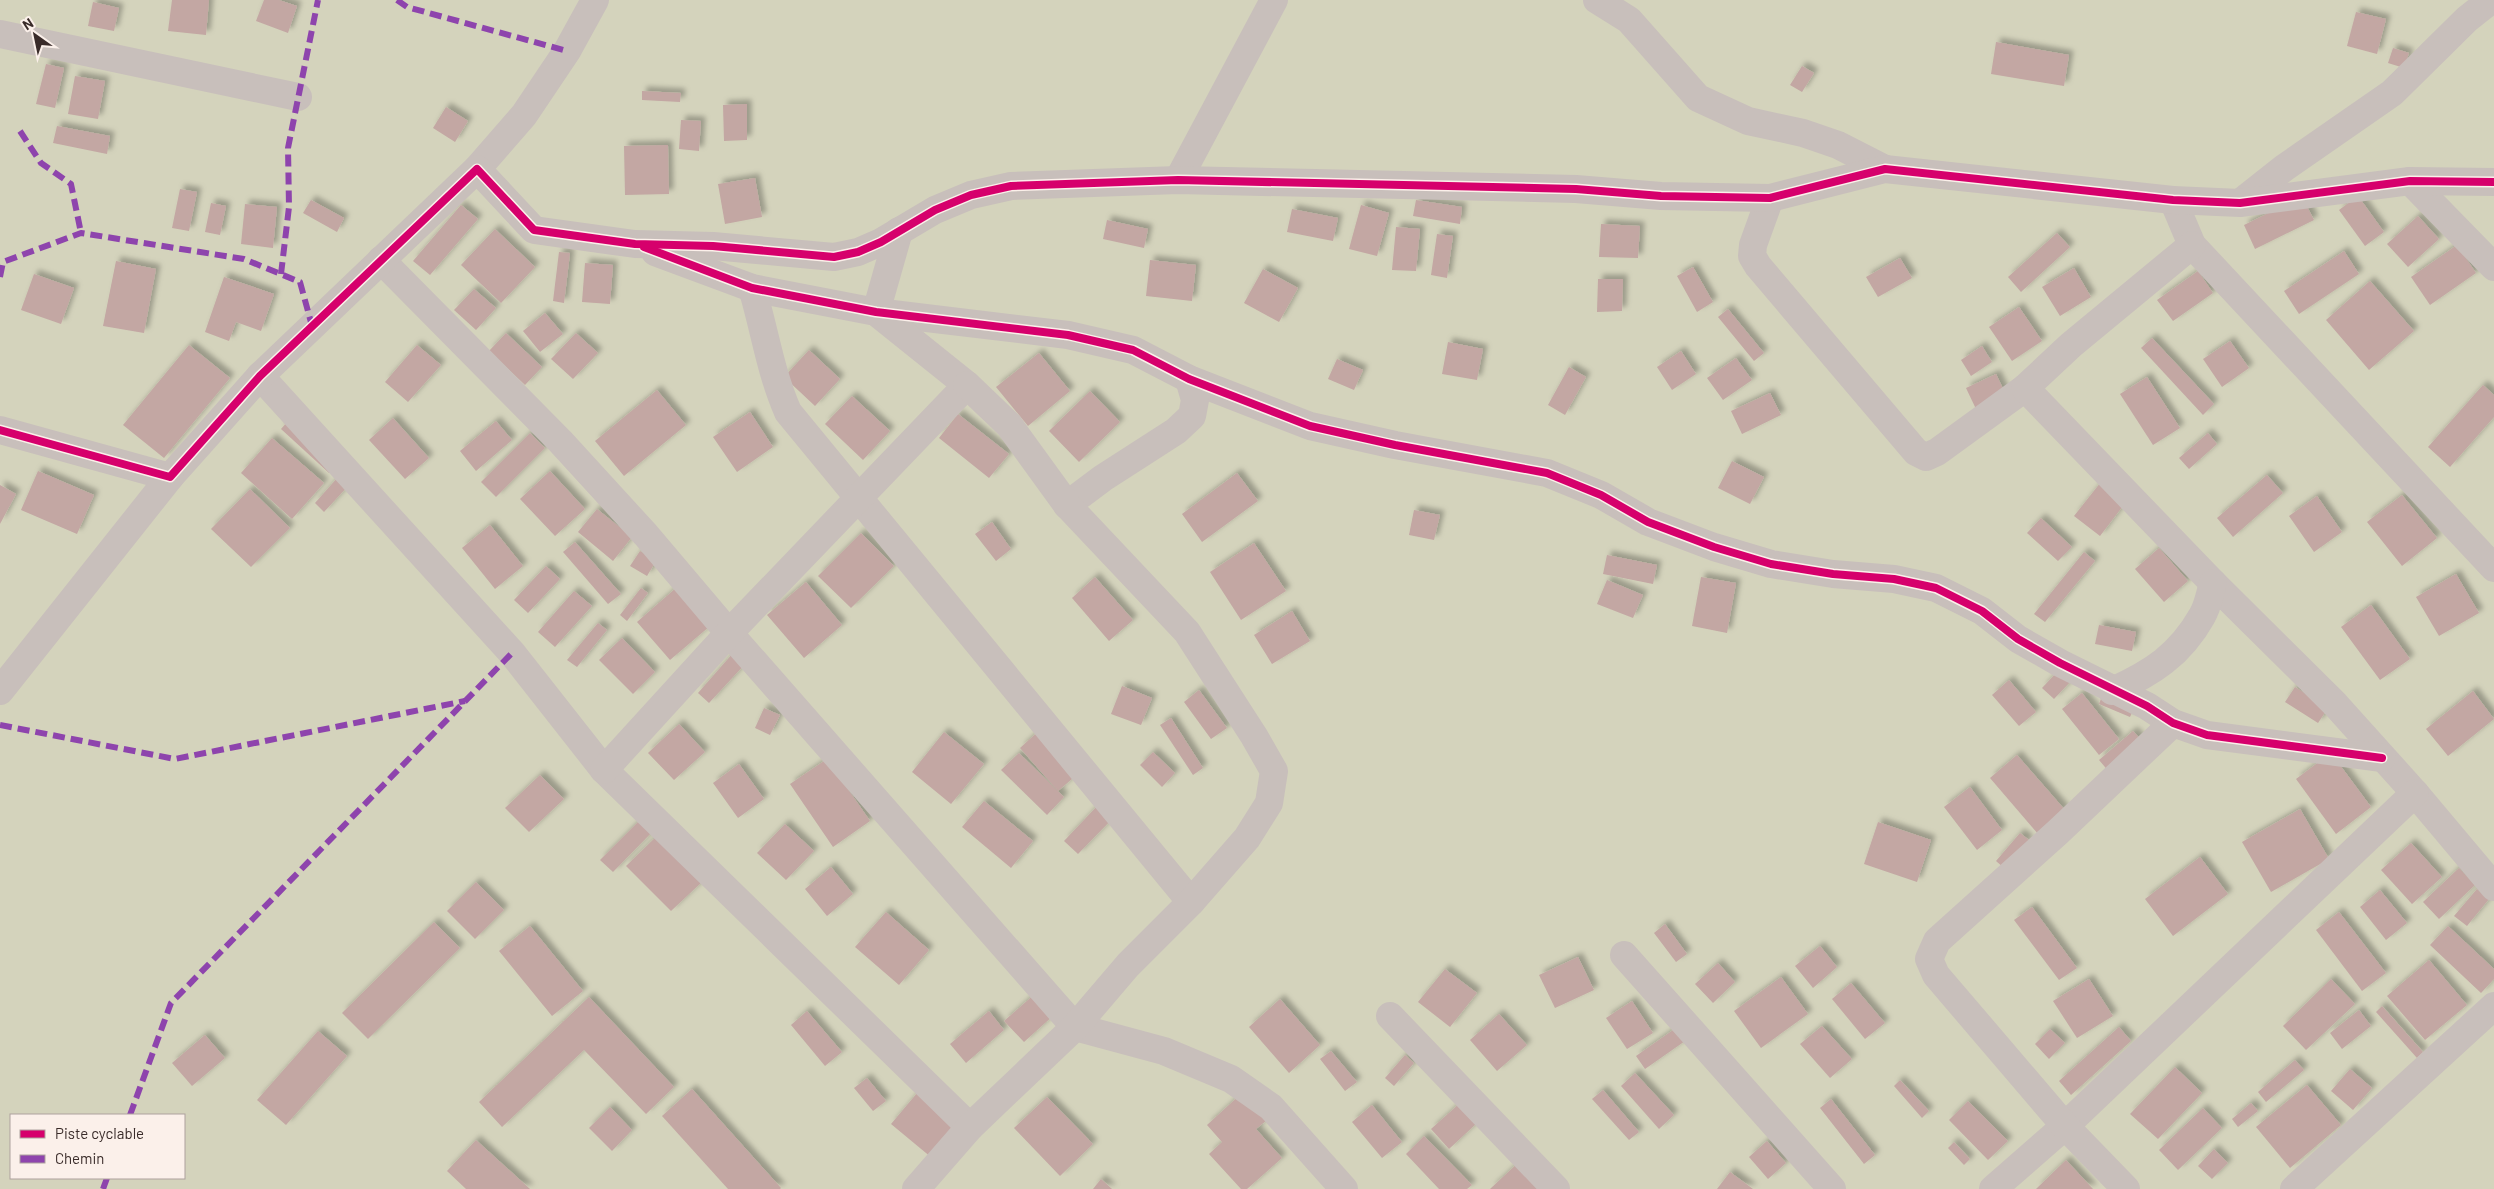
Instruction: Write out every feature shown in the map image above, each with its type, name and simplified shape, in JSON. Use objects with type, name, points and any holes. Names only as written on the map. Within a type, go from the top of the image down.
[{"type":"street","points":[[0,691],[170,477],[260,376],[477,169],[524,115],[567,51],[595,0]]},
{"type":"street","points":[[1178,180],[1274,0]]},
{"type":"street","points":[[1597,0],[1629,20],[1698,98],[1748,121],[1802,133],[1838,145],[1885,169]]},
{"type":"street","points":[[2240,203],[2284,168],[2392,93],[2467,19],[2491,0]]},
{"type":"street","points":[[0,34],[298,97]]},
{"type":"street","points":[[477,169],[534,230],[635,244],[713,246],[834,257],[858,252],[944,206],[971,195],[1010,186],[1178,180],[1576,189],[1661,196],[1770,198],[1885,169],[2173,200],[2240,203],[2410,181],[2494,182]]},
{"type":"street","points":[[2410,181],[2494,266]]},
{"type":"street","points":[[1770,198],[1753,244],[1752,256],[1758,266],[1916,452],[1926,458],[2026,388],[2071,345],[2192,245]]},
{"type":"street","points":[[2173,200],[2192,245],[2494,568]]},
{"type":"street","points":[[876,312],[899,231]]},
{"type":"street","points":[[635,244],[752,288],[876,312],[1068,335],[1133,350],[1189,379],[1310,426],[1395,445],[1548,473],[1601,494],[1648,522],[1714,547],[1771,564],[1833,574],[1894,579],[1936,588],[1982,611],[2018,638],[2112,691],[2147,706],[2174,723],[2206,735],[2382,758]]},
{"type":"street","points":[[381,260],[560,441],[646,535],[729,633],[1075,1027],[1164,1051],[1231,1079],[1271,1107],[1344,1189]]},
{"type":"street","points":[[752,288],[765,330],[776,384],[788,412],[1191,902]]},
{"type":"street","points":[[876,312],[967,385],[1009,425],[1067,504],[1187,632],[1254,736],[1274,771],[1269,803],[1247,838],[1191,902],[1128,965],[1075,1027],[970,1127],[916,1189]]},
{"type":"street","points":[[260,376],[512,653],[604,770],[970,1127]]},
{"type":"street","points":[[1067,504],[1103,478],[1176,432],[1192,416],[1195,400],[1189,379]]},
{"type":"street","points":[[604,770],[729,633],[967,385]]},
{"type":"street","points":[[2026,388],[2213,583],[2334,704],[2415,793],[2494,887]]},
{"type":"street","points":[[0,430],[170,477]]},
{"type":"street","points":[[2112,691],[2143,677],[2173,656],[2203,615],[2213,583]]},
{"type":"street","points":[[2126,1189],[2066,1126],[1936,975],[1929,959],[1937,941],[2058,832],[2174,723]]},
{"type":"street","points":[[1993,1189],[2066,1126],[2415,793]]},
{"type":"street","points":[[1624,955],[1832,1189]]},
{"type":"street","points":[[2294,1189],[2494,1006]]},
{"type":"street","points":[[1390,1016],[1556,1189]]},
{"type":"green space","points":[[0,0],[2494,0],[2494,1189],[0,1189]]},
{"type":"building","points":[[172,0],[209,0],[206,35],[168,31]]},
{"type":"building","points":[[264,0],[279,0],[297,6],[288,33],[256,21]]},
{"type":"building","points":[[93,2],[119,8],[114,31],[88,26]]},
{"type":"building","points":[[2356,12],[2386,19],[2377,54],[2347,46]]},
{"type":"building","points":[[1996,42],[2069,55],[2064,86],[1991,74]]},
{"type":"building","points":[[2393,48],[2409,53],[2404,68],[2388,63]]},
{"type":"building","points":[[46,64],[64,68],[55,108],[36,104]]},
{"type":"building","points":[[1802,66],[1814,73],[1802,92],[1790,85]]},
{"type":"building","points":[[75,76],[105,81],[98,119],[68,114]]},
{"type":"building","points":[[642,91],[681,93],[680,102],[642,100]]},
{"type":"building","points":[[747,104],[747,140],[724,141],[723,105]]},
{"type":"building","points":[[446,107],[468,121],[455,142],[433,128]]},
{"type":"building","points":[[681,120],[701,121],[699,151],[679,149]]},
{"type":"building","points":[[57,126],[110,136],[107,154],[53,143]]},
{"type":"building","points":[[668,145],[669,194],[625,195],[624,146]]},
{"type":"building","points":[[755,178],[762,217],[725,224],[718,184]]},
{"type":"building","points":[[180,189],[197,192],[189,231],[172,228]]},
{"type":"building","points":[[2358,196],[2384,232],[2365,246],[2339,210]]},
{"type":"building","points":[[2302,197],[2314,220],[2255,249],[2244,225]]},
{"type":"building","points":[[311,200],[344,218],[337,232],[303,213]]},
{"type":"building","points":[[1416,200],[1462,207],[1460,224],[1413,216]]},
{"type":"building","points":[[211,203],[226,206],[220,235],[205,232]]},
{"type":"building","points":[[245,204],[277,207],[273,248],[241,244]]},
{"type":"building","points":[[461,205],[478,219],[430,275],[413,261]]},
{"type":"building","points":[[1361,205],[1389,213],[1377,256],[1349,249]]},
{"type":"building","points":[[1292,209],[1338,218],[1333,241],[1287,232]]},
{"type":"building","points":[[2418,216],[2439,239],[2408,267],[2387,244]]},
{"type":"building","points":[[1107,220],[1148,229],[1144,248],[1103,239]]},
{"type":"building","points":[[1601,224],[1640,226],[1638,258],[1599,257]]},
{"type":"building","points":[[1396,227],[1420,229],[1416,271],[1392,270]]},
{"type":"building","points":[[495,229],[535,267],[501,303],[461,265]]},
{"type":"building","points":[[2057,233],[2070,247],[2021,292],[2008,277]]},
{"type":"building","points":[[1437,234],[1453,236],[1447,278],[1431,275]]},
{"type":"building","points":[[2457,245],[2476,273],[2430,305],[2411,277]]},
{"type":"building","points":[[2344,251],[2359,274],[2299,314],[2284,291]]},
{"type":"building","points":[[559,252],[570,253],[564,303],[553,301]]},
{"type":"building","points":[[1900,258],[1912,278],[1878,297],[1866,277]]},
{"type":"building","points":[[1150,260],[1196,265],[1192,301],[1146,296]]},
{"type":"building","points":[[116,261],[156,269],[144,333],[103,326]]},
{"type":"building","points":[[585,263],[613,265],[610,304],[582,302]]},
{"type":"building","points":[[1693,267],[1713,302],[1697,312],[1677,276]]},
{"type":"building","points":[[2074,268],[2091,297],[2060,316],[2042,287]]},
{"type":"building","points":[[1263,269],[1298,288],[1279,322],[1244,303]]},
{"type":"building","points":[[2198,271],[2213,293],[2173,321],[2157,300]]},
{"type":"building","points":[[34,274],[74,288],[61,324],[21,310]]},
{"type":"building","points":[[224,277],[274,294],[261,331],[236,322],[229,341],[205,332]]},
{"type":"building","points":[[1598,279],[1623,279],[1622,311],[1597,312]]},
{"type":"building","points":[[2370,281],[2414,331],[2369,370],[2326,320]]},
{"type":"building","points":[[474,289],[496,308],[476,330],[454,310]]},
{"type":"building","points":[[2019,307],[2042,341],[2012,361],[1989,327]]},
{"type":"building","points":[[1728,309],[1764,353],[1754,361],[1718,317]]},
{"type":"building","points":[[545,313],[563,334],[540,352],[523,331]]},
{"type":"building","points":[[506,333],[542,367],[525,385],[489,351]]},
{"type":"building","points":[[576,333],[598,353],[573,379],[551,359]]},
{"type":"building","points":[[2152,338],[2214,404],[2203,415],[2141,348]]},
{"type":"building","points":[[2230,341],[2249,368],[2222,387],[2203,359]]},
{"type":"building","points":[[1448,342],[1483,349],[1477,380],[1442,374]]},
{"type":"building","points":[[189,345],[230,378],[164,458],[123,425]]},
{"type":"building","points":[[417,345],[441,365],[408,402],[385,382]]},
{"type":"building","points":[[1982,346],[1992,362],[1971,376],[1961,360]]},
{"type":"building","points":[[809,350],[840,379],[815,406],[784,377]]},
{"type":"building","points":[[1681,351],[1696,374],[1672,390],[1657,367]]},
{"type":"building","points":[[1039,353],[1070,391],[1028,426],[996,387]]},
{"type":"building","points":[[1736,358],[1752,380],[1723,400],[1707,378]]},
{"type":"building","points":[[1337,359],[1363,370],[1354,390],[1328,379]]},
{"type":"building","points":[[1569,367],[1586,377],[1565,415],[1548,405]]},
{"type":"building","points":[[1996,374],[2006,395],[1976,409],[1966,388]]},
{"type":"building","points":[[2147,377],[2180,428],[2153,445],[2120,394]]},
{"type":"building","points":[[2483,385],[2494,395],[2494,417],[2450,467],[2428,447]]},
{"type":"building","points":[[657,390],[686,425],[624,476],[595,441]]},
{"type":"building","points":[[1090,391],[1120,422],[1079,462],[1049,431]]},
{"type":"building","points":[[1770,393],[1781,415],[1742,434],[1731,411]]},
{"type":"building","points":[[852,396],[890,431],[863,460],[825,424]]},
{"type":"building","points":[[750,412],[773,447],[737,472],[713,437]]},
{"type":"building","points":[[958,414],[1009,454],[989,478],[939,438]]},
{"type":"building","points":[[393,418],[429,458],[405,479],[369,440]]},
{"type":"building","points":[[288,421],[336,465],[329,473],[281,429]]},
{"type":"building","points":[[496,421],[512,440],[476,471],[460,451]]},
{"type":"building","points":[[530,433],[545,448],[496,497],[481,482]]},
{"type":"building","points":[[2208,433],[2217,444],[2189,469],[2179,458]]},
{"type":"building","points":[[272,438],[324,483],[292,519],[241,473]]},
{"type":"building","points":[[1732,461],[1764,477],[1750,504],[1718,488]]},
{"type":"building","points":[[38,471],[94,495],[77,534],[21,510]]},
{"type":"building","points":[[550,471],[585,509],[555,536],[520,499]]},
{"type":"building","points":[[1237,473],[1258,501],[1202,542],[1182,514]]},
{"type":"building","points":[[2267,475],[2283,493],[2233,537],[2217,518]]},
{"type":"building","points":[[339,476],[349,485],[324,512],[315,503]]},
{"type":"building","points":[[2101,482],[2126,502],[2100,536],[2074,516]]},
{"type":"building","points":[[0,485],[16,494],[0,524]]},
{"type":"building","points":[[250,489],[290,528],[251,567],[211,529]]},
{"type":"building","points":[[2402,495],[2437,538],[2402,566],[2367,522]]},
{"type":"building","points":[[2317,496],[2342,532],[2314,552],[2289,516]]},
{"type":"building","points":[[597,509],[632,537],[613,561],[578,532]]},
{"type":"building","points":[[1414,510],[1440,515],[1434,540],[1409,535]]},
{"type":"building","points":[[2041,518],[2072,547],[2058,561],[2027,533]]},
{"type":"building","points":[[992,522],[1011,549],[996,561],[975,534]]},
{"type":"building","points":[[490,525],[523,566],[495,589],[462,548]]},
{"type":"building","points":[[861,533],[894,566],[851,608],[818,576]]},
{"type":"building","points":[[575,542],[621,594],[608,604],[563,552]]},
{"type":"building","points":[[1254,543],[1286,591],[1241,620],[1210,572]]},
{"type":"building","points":[[2159,548],[2188,581],[2164,602],[2135,569]]},
{"type":"building","points":[[640,551],[656,561],[647,576],[630,566]]},
{"type":"building","points":[[2084,552],[2095,561],[2045,622],[2034,614]]},
{"type":"building","points":[[1607,555],[1657,565],[1653,584],[1603,574]]},
{"type":"building","points":[[546,566],[560,579],[528,613],[514,600]]},
{"type":"building","points":[[2456,574],[2479,613],[2439,636],[2416,597]]},
{"type":"building","points":[[1095,577],[1133,620],[1109,641],[1072,598]]},
{"type":"building","points":[[1701,577],[1736,583],[1727,633],[1692,626]]},
{"type":"building","points":[[1607,580],[1643,595],[1633,618],[1597,604]]},
{"type":"building","points":[[806,582],[842,625],[804,658],[767,615]]},
{"type":"building","points":[[641,588],[648,593],[627,621],[620,615]]},
{"type":"building","points":[[676,588],[710,626],[670,660],[637,622]]},
{"type":"building","points":[[574,591],[592,606],[555,647],[538,632]]},
{"type":"building","points":[[2371,605],[2410,659],[2380,680],[2341,627]]},
{"type":"building","points":[[1292,611],[1310,641],[1272,664],[1254,635]]},
{"type":"building","points":[[598,623],[607,630],[577,667],[567,660]]},
{"type":"building","points":[[2099,625],[2136,632],[2132,651],[2095,644]]},
{"type":"building","points":[[622,638],[655,672],[633,694],[599,660]]},
{"type":"building","points":[[734,652],[746,663],[709,703],[698,693]]},
{"type":"building","points":[[2060,669],[2072,680],[2054,699],[2042,688]]},
{"type":"building","points":[[2009,680],[2036,712],[2019,726],[1992,695]]},
{"type":"building","points":[[1122,686],[1152,698],[1141,725],[1111,714]]},
{"type":"building","points":[[2295,687],[2328,708],[2318,723],[2285,702]]},
{"type":"building","points":[[1199,690],[1227,728],[1211,739],[1184,702]]},
{"type":"building","points":[[2104,691],[2136,704],[2130,717],[2099,704]]},
{"type":"building","points":[[2473,691],[2494,719],[2448,756],[2426,729]]},
{"type":"building","points":[[2082,693],[2119,739],[2099,755],[2062,709]]},
{"type":"building","points":[[764,708],[780,715],[770,735],[755,728]]},
{"type":"building","points":[[1171,718],[1203,768],[1193,775],[1160,725]]},
{"type":"building","points":[[679,724],[705,752],[674,780],[648,753]]},
{"type":"building","points":[[1041,729],[1080,772],[1058,791],[1020,748]]},
{"type":"building","points":[[2133,731],[2144,743],[2110,773],[2099,760]]},
{"type":"building","points":[[944,732],[984,764],[951,804],[912,772]]},
{"type":"building","points":[[1153,752],[1175,773],[1162,787],[1140,765]]},
{"type":"building","points":[[1019,753],[1064,797],[1047,815],[1001,770]]},
{"type":"building","points":[[2331,753],[2371,807],[2336,834],[2296,779]]},
{"type":"building","points":[[2017,755],[2065,810],[2038,834],[1990,778]]},
{"type":"building","points":[[827,759],[870,821],[833,847],[790,784]]},
{"type":"building","points":[[739,764],[764,799],[738,818],[713,783]]},
{"type":"building","points":[[540,775],[564,799],[529,832],[505,808]]},
{"type":"building","points":[[1970,787],[2002,830],[1977,850],[1944,807]]},
{"type":"building","points":[[984,801],[1033,841],[1011,868],[962,827]]},
{"type":"building","points":[[1101,802],[1116,815],[1078,854],[1064,841]]},
{"type":"building","points":[[2300,809],[2329,859],[2271,892],[2242,842]]},
{"type":"building","points":[[645,815],[657,827],[613,872],[600,860]]},
{"type":"building","points":[[1878,822],[1931,840],[1917,882],[1864,864]]},
{"type":"building","points":[[785,824],[814,851],[786,880],[757,853]]},
{"type":"building","points":[[2020,833],[2029,840],[2004,868],[1996,861]]},
{"type":"building","points":[[658,835],[703,881],[671,911],[626,866]]},
{"type":"building","points":[[2411,843],[2442,877],[2412,904],[2381,870]]},
{"type":"building","points":[[2200,857],[2228,894],[2173,936],[2145,899]]},
{"type":"building","points":[[831,867],[853,894],[827,916],[805,889]]},
{"type":"building","points":[[2459,868],[2475,885],[2439,919],[2423,902]]},
{"type":"building","points":[[476,882],[504,910],[475,939],[447,911]]},
{"type":"building","points":[[2477,889],[2489,899],[2467,926],[2454,916]]},
{"type":"building","points":[[2380,890],[2407,923],[2386,940],[2360,907]]},
{"type":"building","points":[[2032,907],[2077,968],[2059,980],[2014,920]]},
{"type":"building","points":[[886,912],[929,950],[899,985],[855,947]]},
{"type":"building","points":[[2339,912],[2386,973],[2362,991],[2316,930]]},
{"type":"building","points":[[434,922],[460,948],[368,1039],[342,1013]]},
{"type":"building","points":[[1665,924],[1687,954],[1676,962],[1654,933]]},
{"type":"building","points":[[530,926],[583,991],[552,1016],[499,951]]},
{"type":"building","points":[[2448,926],[2494,969],[2494,979],[2481,993],[2430,945]]},
{"type":"building","points":[[1820,946],[1837,967],[1813,988],[1795,966]]},
{"type":"building","points":[[1578,957],[1594,990],[1555,1008],[1539,975]]},
{"type":"building","points":[[2429,960],[2467,1005],[2425,1040],[2387,996]]},
{"type":"building","points":[[1718,963],[1735,982],[1713,1003],[1695,984]]},
{"type":"building","points":[[1445,969],[1477,993],[1450,1027],[1418,1002]]},
{"type":"building","points":[[1781,977],[1808,1014],[1761,1048],[1734,1011]]},
{"type":"building","points":[[2089,979],[2113,1016],[2077,1038],[2053,1001]]},
{"type":"building","points":[[2331,979],[2355,1004],[2306,1050],[2283,1026]]},
{"type":"building","points":[[1851,983],[1885,1023],[1865,1039],[1832,999]]},
{"type":"building","points":[[1036,993],[1055,1014],[1024,1042],[1004,1021]]},
{"type":"building","points":[[589,997],[674,1087],[646,1114],[584,1050],[502,1127],[479,1102]]},
{"type":"building","points":[[1280,999],[1320,1045],[1289,1073],[1249,1027]]},
{"type":"building","points":[[1632,1001],[1653,1033],[1627,1049],[1606,1018]]},
{"type":"building","points":[[2382,1006],[2423,1052],[2417,1058],[2376,1012]]},
{"type":"building","points":[[2359,1010],[2371,1026],[2342,1049],[2330,1033]]},
{"type":"building","points":[[807,1011],[842,1052],[825,1066],[791,1025]]},
{"type":"building","points":[[989,1011],[1004,1030],[966,1063],[950,1044]]},
{"type":"building","points":[[1499,1014],[1527,1045],[1497,1071],[1470,1040]]},
{"type":"building","points":[[1822,1026],[1852,1059],[1830,1078],[1800,1044]]},
{"type":"building","points":[[2119,1027],[2131,1041],[2071,1095],[2059,1081]]},
{"type":"building","points":[[1676,1028],[1685,1041],[1645,1069],[1636,1056]]},
{"type":"building","points":[[2050,1029],[2065,1043],[2049,1059],[2035,1044]]},
{"type":"building","points":[[318,1031],[347,1056],[286,1125],[257,1100]]},
{"type":"building","points":[[205,1035],[225,1058],[192,1086],[172,1063]]},
{"type":"building","points":[[1331,1051],[1357,1082],[1345,1091],[1320,1059]]},
{"type":"building","points":[[1405,1055],[1414,1063],[1394,1086],[1385,1078]]},
{"type":"building","points":[[2295,1060],[2304,1070],[2266,1102],[2258,1092]]},
{"type":"building","points":[[2175,1067],[2202,1093],[2158,1139],[2130,1114]]},
{"type":"building","points":[[2350,1069],[2372,1088],[2353,1110],[2331,1091]]},
{"type":"building","points":[[1635,1073],[1674,1115],[1659,1129],[1621,1086]]},
{"type":"building","points":[[867,1078],[886,1101],[873,1111],[854,1088]]},
{"type":"building","points":[[1900,1080],[1929,1111],[1922,1118],[1894,1086]]},
{"type":"building","points":[[2307,1085],[2341,1125],[2290,1168],[2256,1127]]},
{"type":"building","points":[[692,1089],[780,1189],[728,1189],[662,1116]]},
{"type":"building","points":[[1603,1090],[1639,1132],[1629,1140],[1592,1099]]},
{"type":"building","points":[[918,1092],[959,1126],[932,1158],[891,1124]]},
{"type":"building","points":[[1242,1093],[1267,1120],[1256,1129],[1282,1158],[1247,1189],[1241,1189],[1209,1154],[1222,1142],[1207,1125]]},
{"type":"building","points":[[1047,1097],[1093,1144],[1060,1176],[1014,1128]]},
{"type":"building","points":[[1831,1099],[1875,1155],[1864,1164],[1820,1108]]},
{"type":"building","points":[[1968,1101],[2008,1141],[1988,1160],[1949,1120]]},
{"type":"building","points":[[2251,1103],[2258,1111],[2238,1127],[2232,1119]]},
{"type":"building","points":[[1459,1104],[1477,1123],[1449,1149],[1431,1129]]},
{"type":"building","points":[[1372,1105],[1402,1142],[1382,1158],[1352,1122]]},
{"type":"building","points":[[610,1107],[632,1130],[612,1151],[589,1128]]},
{"type":"building","points":[[2203,1108],[2222,1128],[2178,1170],[2159,1150]]},
{"type":"building","points":[[1424,1136],[1472,1185],[1467,1189],[1439,1189],[1406,1154]]},
{"type":"building","points":[[476,1140],[530,1189],[466,1189],[447,1171]]},
{"type":"building","points":[[1767,1141],[1786,1163],[1768,1179],[1749,1157]]},
{"type":"building","points":[[1954,1142],[1970,1159],[1964,1165],[1948,1148]]},
{"type":"building","points":[[2214,1149],[2228,1163],[2212,1179],[2198,1166]]},
{"type":"building","points":[[2066,1160],[2093,1189],[2036,1189]]},
{"type":"building","points":[[1519,1162],[1540,1189],[1490,1189]]},
{"type":"building","points":[[1730,1172],[1753,1189],[1717,1189]]},
{"type":"building","points":[[1101,1179],[1112,1189],[1093,1189]]},
{"type":"marked path","points":[[281,274],[289,207],[288,148],[318,0]]},
{"type":"marked path","points":[[397,0],[407,7],[567,51]]},
{"type":"marked path","points":[[20,131],[41,163],[71,184],[81,233]]},
{"type":"marked path","points":[[0,277],[3,262],[81,233],[244,259],[300,282],[312,326]]},
{"type":"marked path","points":[[130,1114],[171,1003],[512,653]]},
{"type":"marked path","points":[[0,725],[175,759],[465,701]]},
{"type":"marked path","points":[[103,1189],[107,1179]]},
{"type":"cycle path","points":[[0,430],[170,477],[260,376],[477,169],[534,230],[635,244],[713,246],[834,257],[858,252],[881,242],[935,210],[971,195],[1011,186],[1178,180],[1576,189],[1661,196],[1770,198],[1885,169],[2173,200],[2240,203],[2410,181],[2494,182]]},
{"type":"cycle path","points":[[644,247],[752,288],[876,312],[1068,335],[1133,350],[1189,379],[1310,426],[1395,445],[1547,473],[1601,495],[1648,522],[1714,547],[1771,564],[1833,574],[1894,579],[1936,588],[1982,611],[2018,639],[2060,663],[2147,706],[2173,723],[2207,735],[2382,758]]}]
